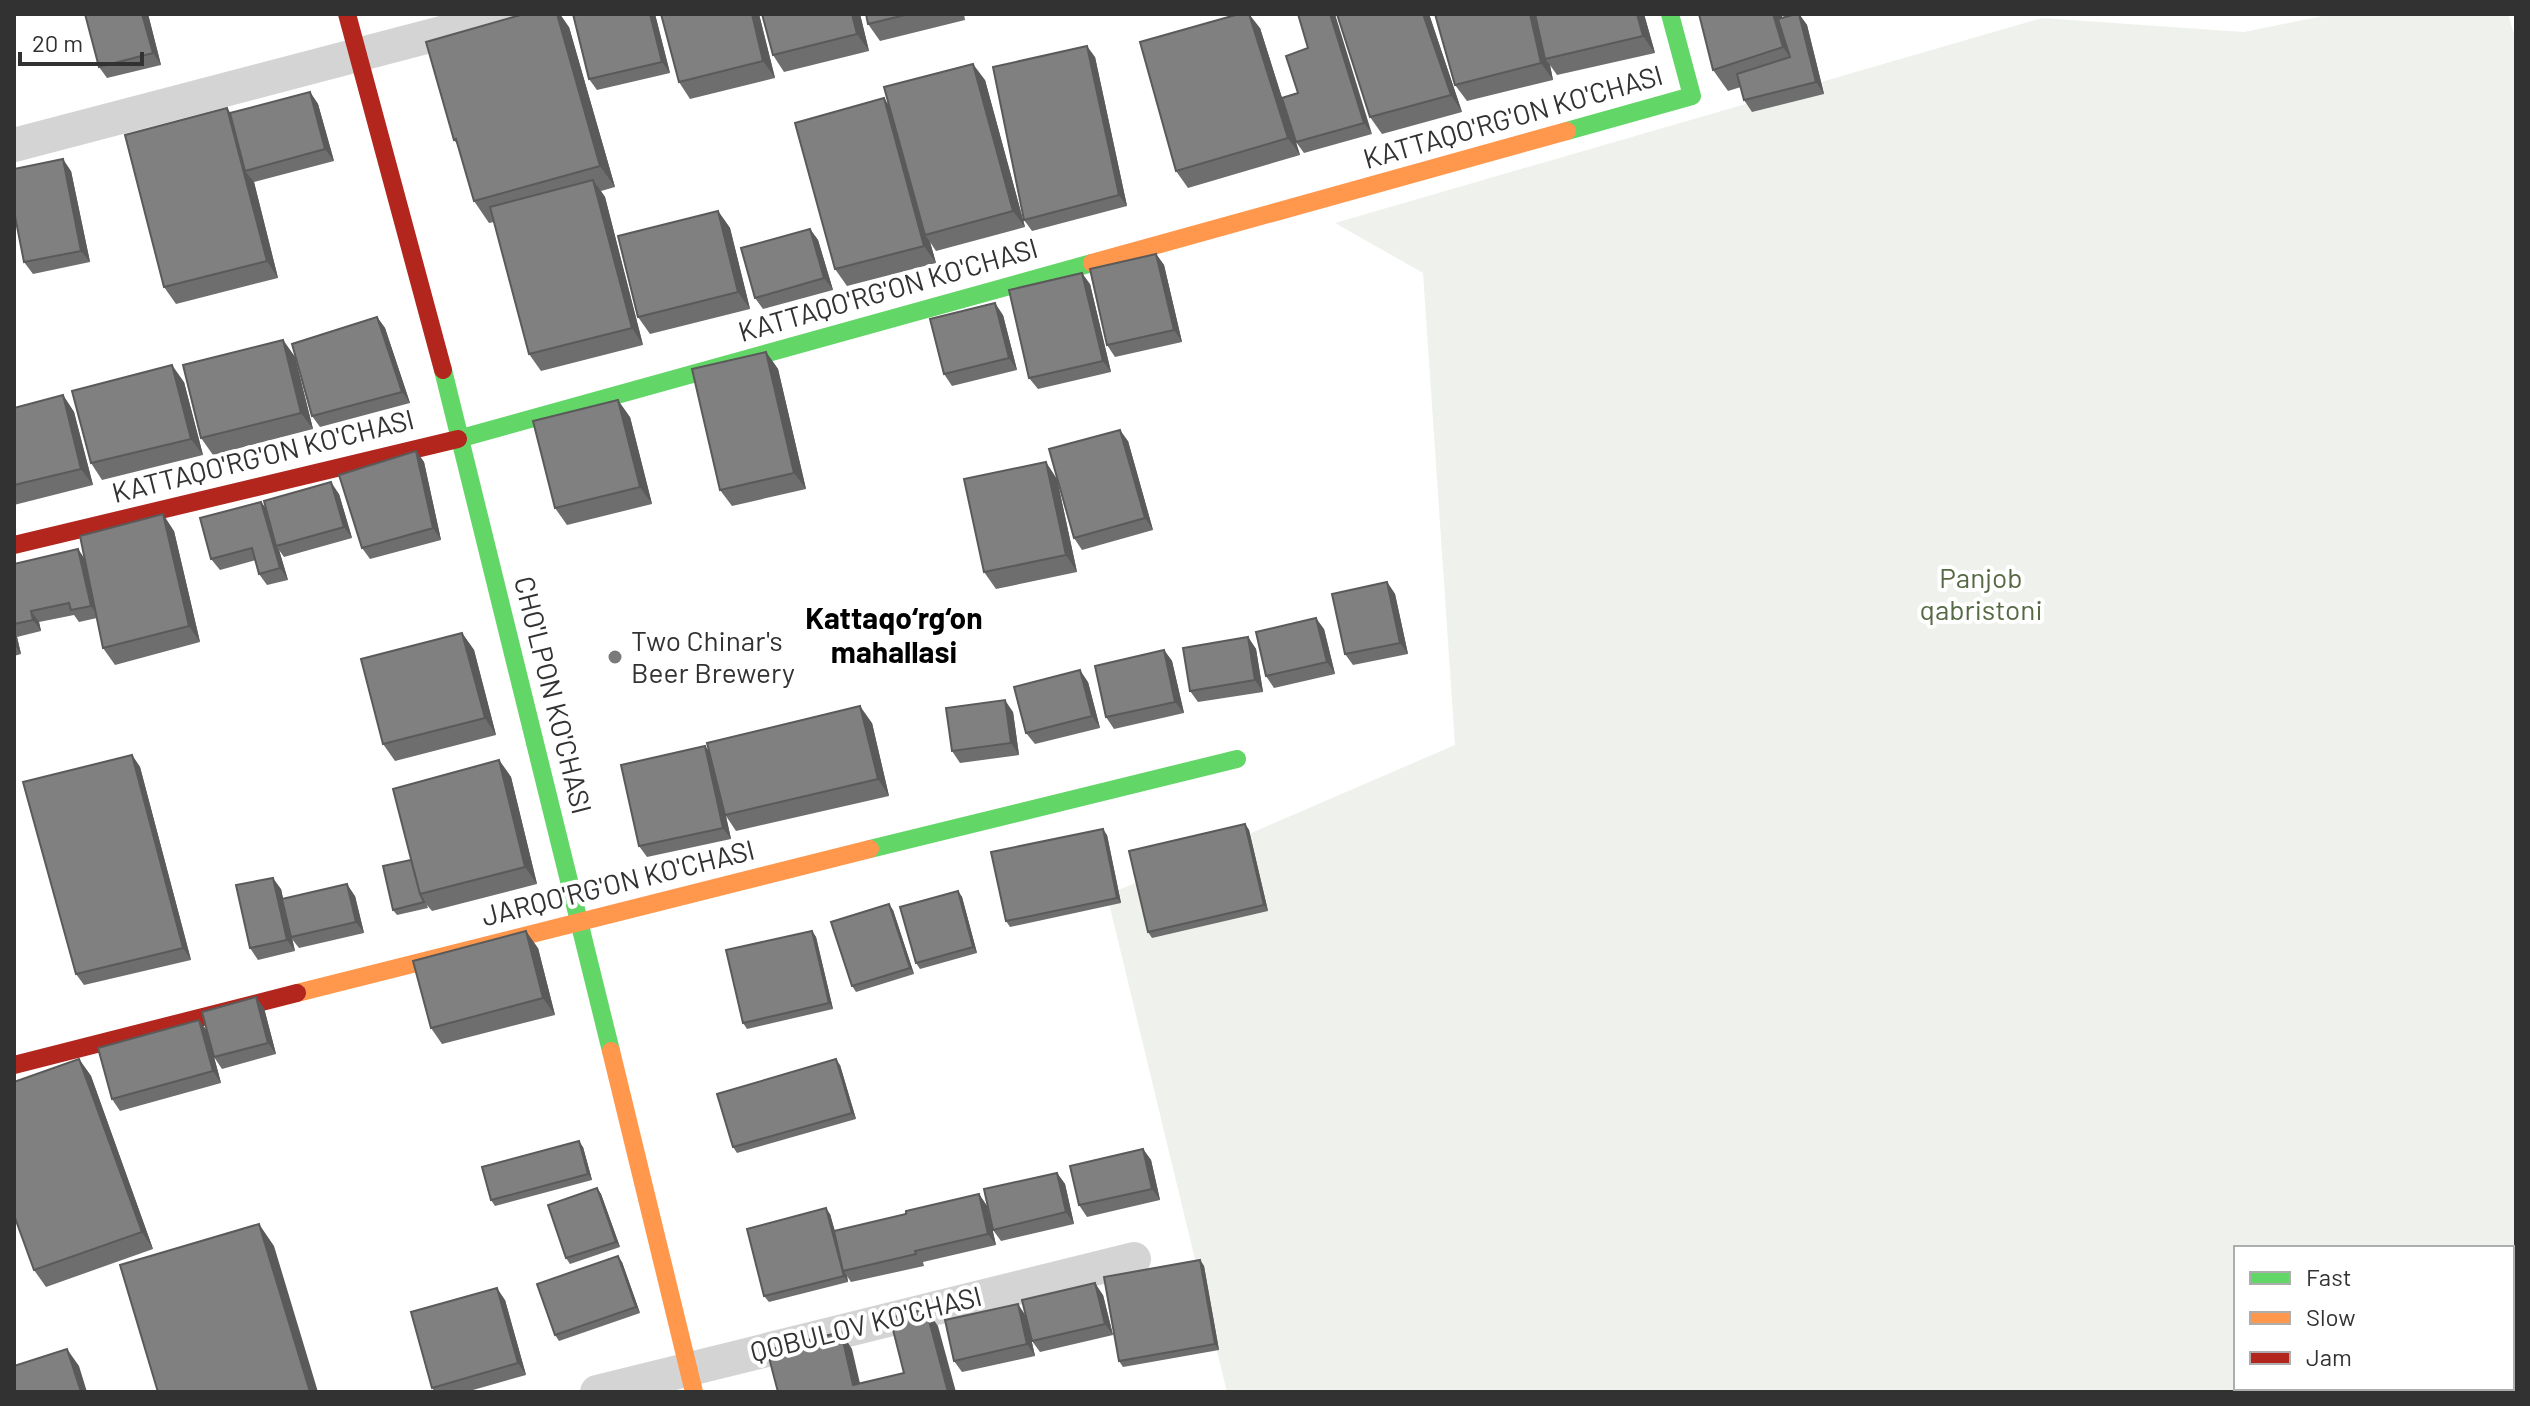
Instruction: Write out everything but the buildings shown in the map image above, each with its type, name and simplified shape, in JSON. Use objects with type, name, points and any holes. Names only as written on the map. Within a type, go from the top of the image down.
[{"type":"street","name":"CHO'LPON KO'CHASI","points":[[347,14],[461,438],[690,1380]]},
{"type":"street","points":[[14,145],[514,14]]},
{"type":"street","name":"KATTAQO'RG'ON KO'CHASI","points":[[14,545],[461,438],[1692,96],[1670,14]]},
{"type":"street","name":"JARQO'RG'ON KO'CHASI","points":[[14,1065],[579,921],[1237,759]]},
{"type":"street","name":"QOBULOV KO'CHASI","points":[[597,1392],[690,1380],[1134,1259]]},
{"type":"green space","name":"Panjob qabristoni","points":[[2332,14],[2508,14],[2516,41],[2516,1392],[1227,1392],[1107,895],[1455,745],[1423,273],[1335,223],[2042,18],[2244,32]]},
{"type":"traffic: fast","points":[[1567,131],[1692,96],[1670,14]]},
{"type":"traffic: fast","points":[[458,439],[1092,263]]},
{"type":"traffic: fast","points":[[443,370],[611,1051]]},
{"type":"traffic: fast","points":[[870,849],[1237,759]]},
{"type":"traffic: slow","points":[[1092,263],[1567,131]]},
{"type":"traffic: slow","points":[[297,993],[870,849]]},
{"type":"traffic: slow","points":[[611,1051],[694,1392]]},
{"type":"traffic: jam","points":[[347,14],[443,370]]},
{"type":"traffic: jam","points":[[14,545],[458,439]]},
{"type":"traffic: jam","points":[[14,1065],[297,993]]},
{"type":"place","name":"Two Chinar's Beer Brewery","points":[[615,657]]},
{"type":"district","name":"Kattaqo‘rg‘on mahallasi","points":[[894,636]]}]
